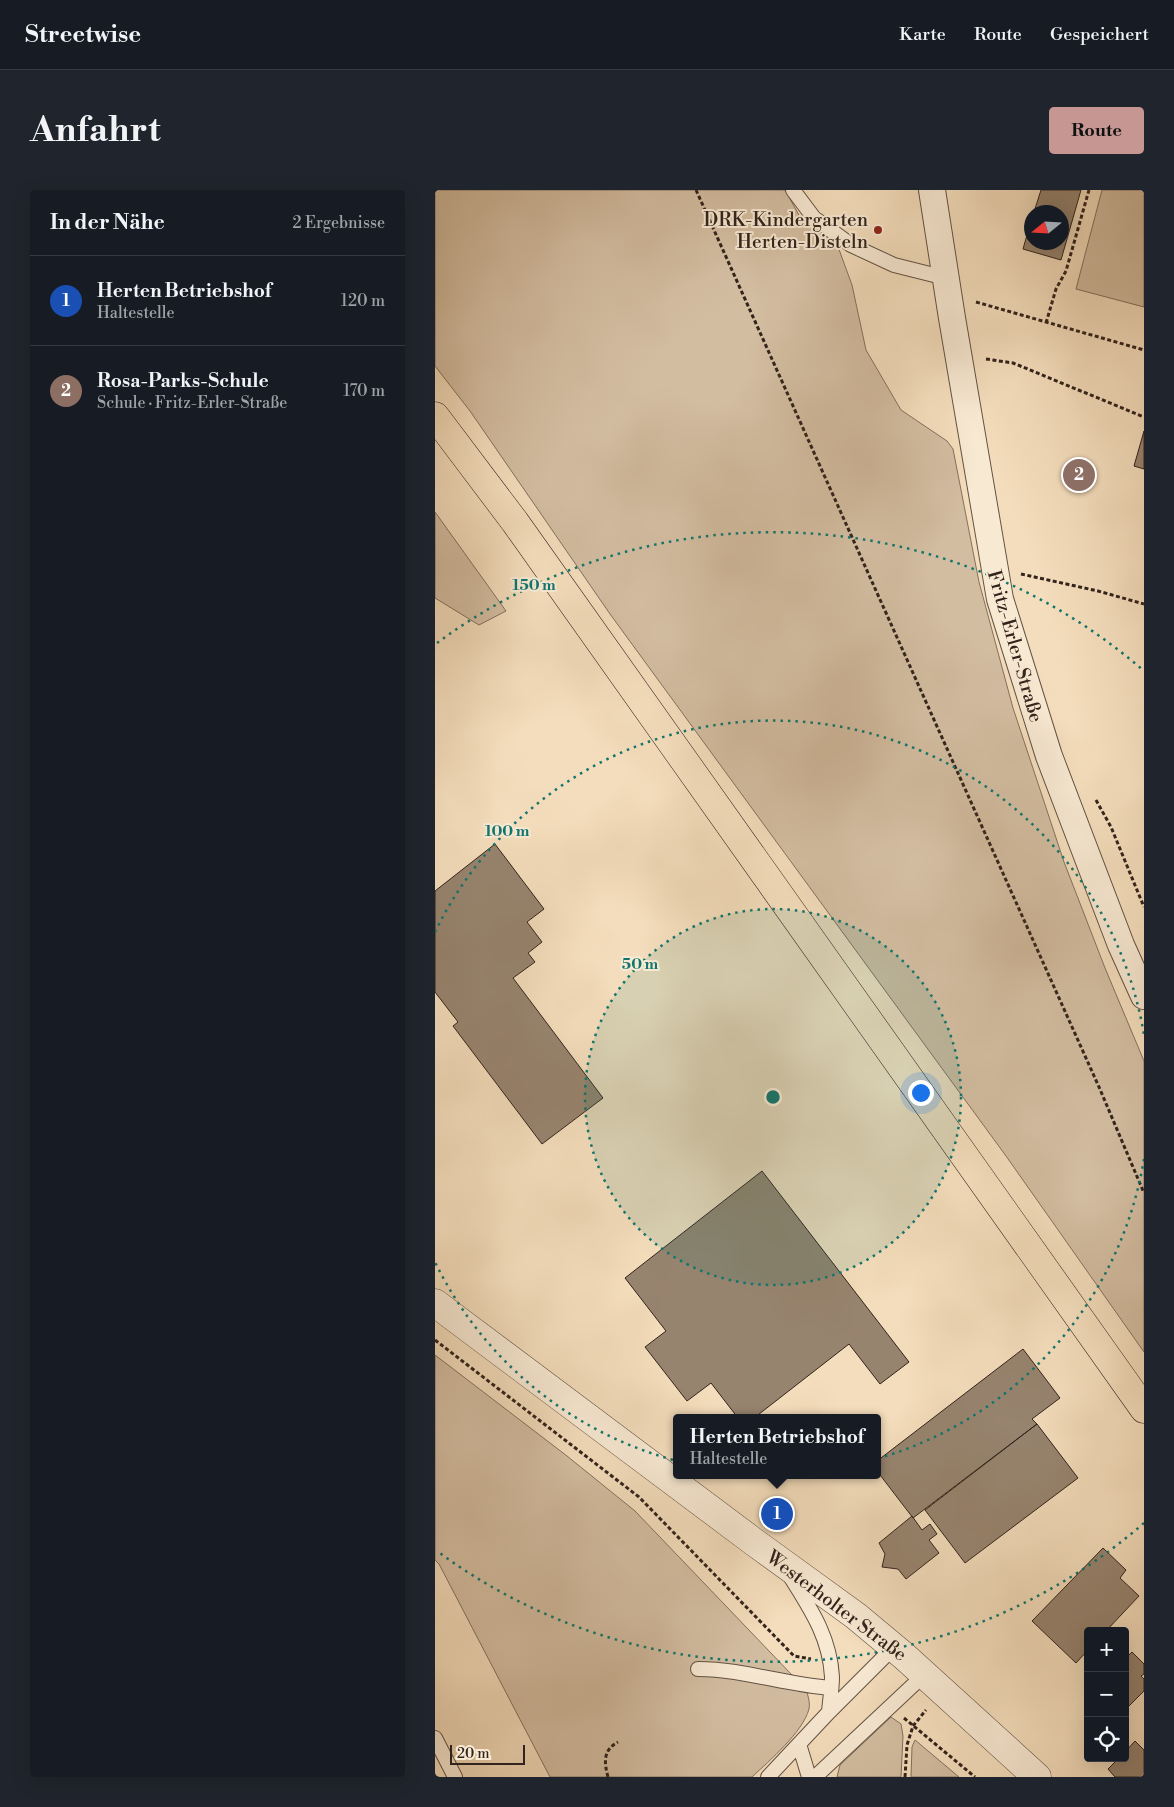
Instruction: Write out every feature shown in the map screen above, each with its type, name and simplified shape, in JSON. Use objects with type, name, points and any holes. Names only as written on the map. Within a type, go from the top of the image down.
[{"type":"main road","points":[[435,416],[515,522],[1144,1409]]},
{"type":"street","name":"Fritz-Erler-Straße","points":[[933,190],[993,568],[1000,599],[1049,756],[1121,945],[1144,996]]},
{"type":"street","name":"Westerholter Straße","points":[[435,1303],[856,1616],[895,1647],[1037,1777]]},
{"type":"lane","points":[[793,190],[814,218],[851,245],[894,266],[946,278]]},
{"type":"lane","points":[[781,1560],[819,1624],[829,1656],[832,1677],[829,1712]]},
{"type":"lane","points":[[768,1777],[829,1712],[895,1647]]},
{"type":"lane","points":[[698,1669],[721,1669],[805,1686],[831,1688]]},
{"type":"lane","points":[[815,1777],[934,1683]]},
{"type":"lane","points":[[435,1738],[455,1777]]},
{"type":"lane","points":[[799,1744],[809,1777]]},
{"type":"path","points":[[696,190],[1095,1078],[1144,1193]]},
{"type":"path","points":[[1045,323],[1056,289],[1066,271],[1089,190]]},
{"type":"path","points":[[975,293],[977,308]]},
{"type":"path","points":[[976,302],[1144,350]]},
{"type":"path","points":[[984,350],[987,369]]},
{"type":"path","points":[[985,359],[1013,363],[1144,417]]},
{"type":"path","points":[[1019,564],[1023,583]]},
{"type":"path","points":[[993,568],[1098,591],[1144,604]]},
{"type":"path","points":[[1092,794],[1111,827],[1144,907]]},
{"type":"path","points":[[435,1340],[639,1497],[794,1656],[805,1659],[819,1658]]},
{"type":"path","points":[[905,1777],[907,1745],[913,1726],[934,1683]]},
{"type":"path","points":[[899,1713],[975,1777]]},
{"type":"path","points":[[608,1777],[605,1761],[606,1754],[618,1742]]},
{"type":"shaded area","points":[[435,190],[785,190],[800,217],[837,244],[852,285],[866,350],[901,410],[947,441],[953,449],[979,582],[1013,708],[1064,862],[1144,1061],[1144,1352],[1006,1156],[610,614],[470,411],[435,366]]},
{"type":"shaded area","points":[[1102,190],[1144,190],[1144,307],[1076,289]]},
{"type":"shaded area","points":[[435,512],[506,611],[479,625],[435,598]]},
{"type":"shaded area","points":[[435,1355],[567,1456],[635,1511],[792,1675],[803,1679],[809,1702],[806,1718],[785,1746],[752,1777],[550,1777],[439,1564],[435,1560]]},
{"type":"shaded area","points":[[891,1717],[901,1724],[903,1736],[901,1777],[837,1777],[840,1765]]},
{"type":"shaded area","points":[[915,1740],[959,1777],[911,1777],[912,1747]]},
{"type":"building","points":[[1041,190],[1081,190],[1069,232],[1069,205],[1036,205]]},
{"type":"building","points":[[1026,250],[1064,250],[1061,260]]},
{"type":"building","points":[[1144,431],[1144,469],[1134,466]]},
{"type":"building","points":[[495,844],[544,909],[527,922],[542,942],[528,953],[535,962],[513,978],[603,1098],[542,1144],[453,1026],[458,1022],[435,992],[435,891]]},
{"type":"building","points":[[762,1171],[909,1362],[880,1384],[849,1344],[759,1414],[735,1414],[711,1383],[687,1401],[645,1347],[666,1331],[625,1278]]},
{"type":"building","points":[[1023,1349],[1060,1398],[1032,1419],[1037,1424],[913,1518],[881,1476],[881,1458]]},
{"type":"building","points":[[1037,1424],[1078,1478],[965,1563],[925,1510]]},
{"type":"building","points":[[912,1516],[922,1530],[930,1524],[937,1534],[929,1540],[939,1553],[906,1579],[898,1569],[882,1567],[885,1554],[879,1543]]},
{"type":"building","points":[[1103,1548],[1126,1570],[1120,1578],[1139,1596],[1110,1627],[1084,1627],[1084,1654],[1076,1663],[1032,1621]]},
{"type":"building","points":[[1132,1652],[1144,1664],[1144,1674],[1141,1676],[1144,1679],[1144,1691],[1129,1706],[1129,1672],[1129,1655]]},
{"type":"building","points":[[1135,1741],[1144,1750],[1144,1777],[1115,1777],[1108,1769],[1115,1762],[1129,1762],[1129,1748]]},
{"type":"place","name":"DRK-Kindergarten Herten-Disteln","points":[[878,230]]},
{"type":"place","name":"Rosa-Parks-Schule","points":[[1079,475]]},
{"type":"place","name":"Herten Betriebshof","points":[[777,1514]]}]
